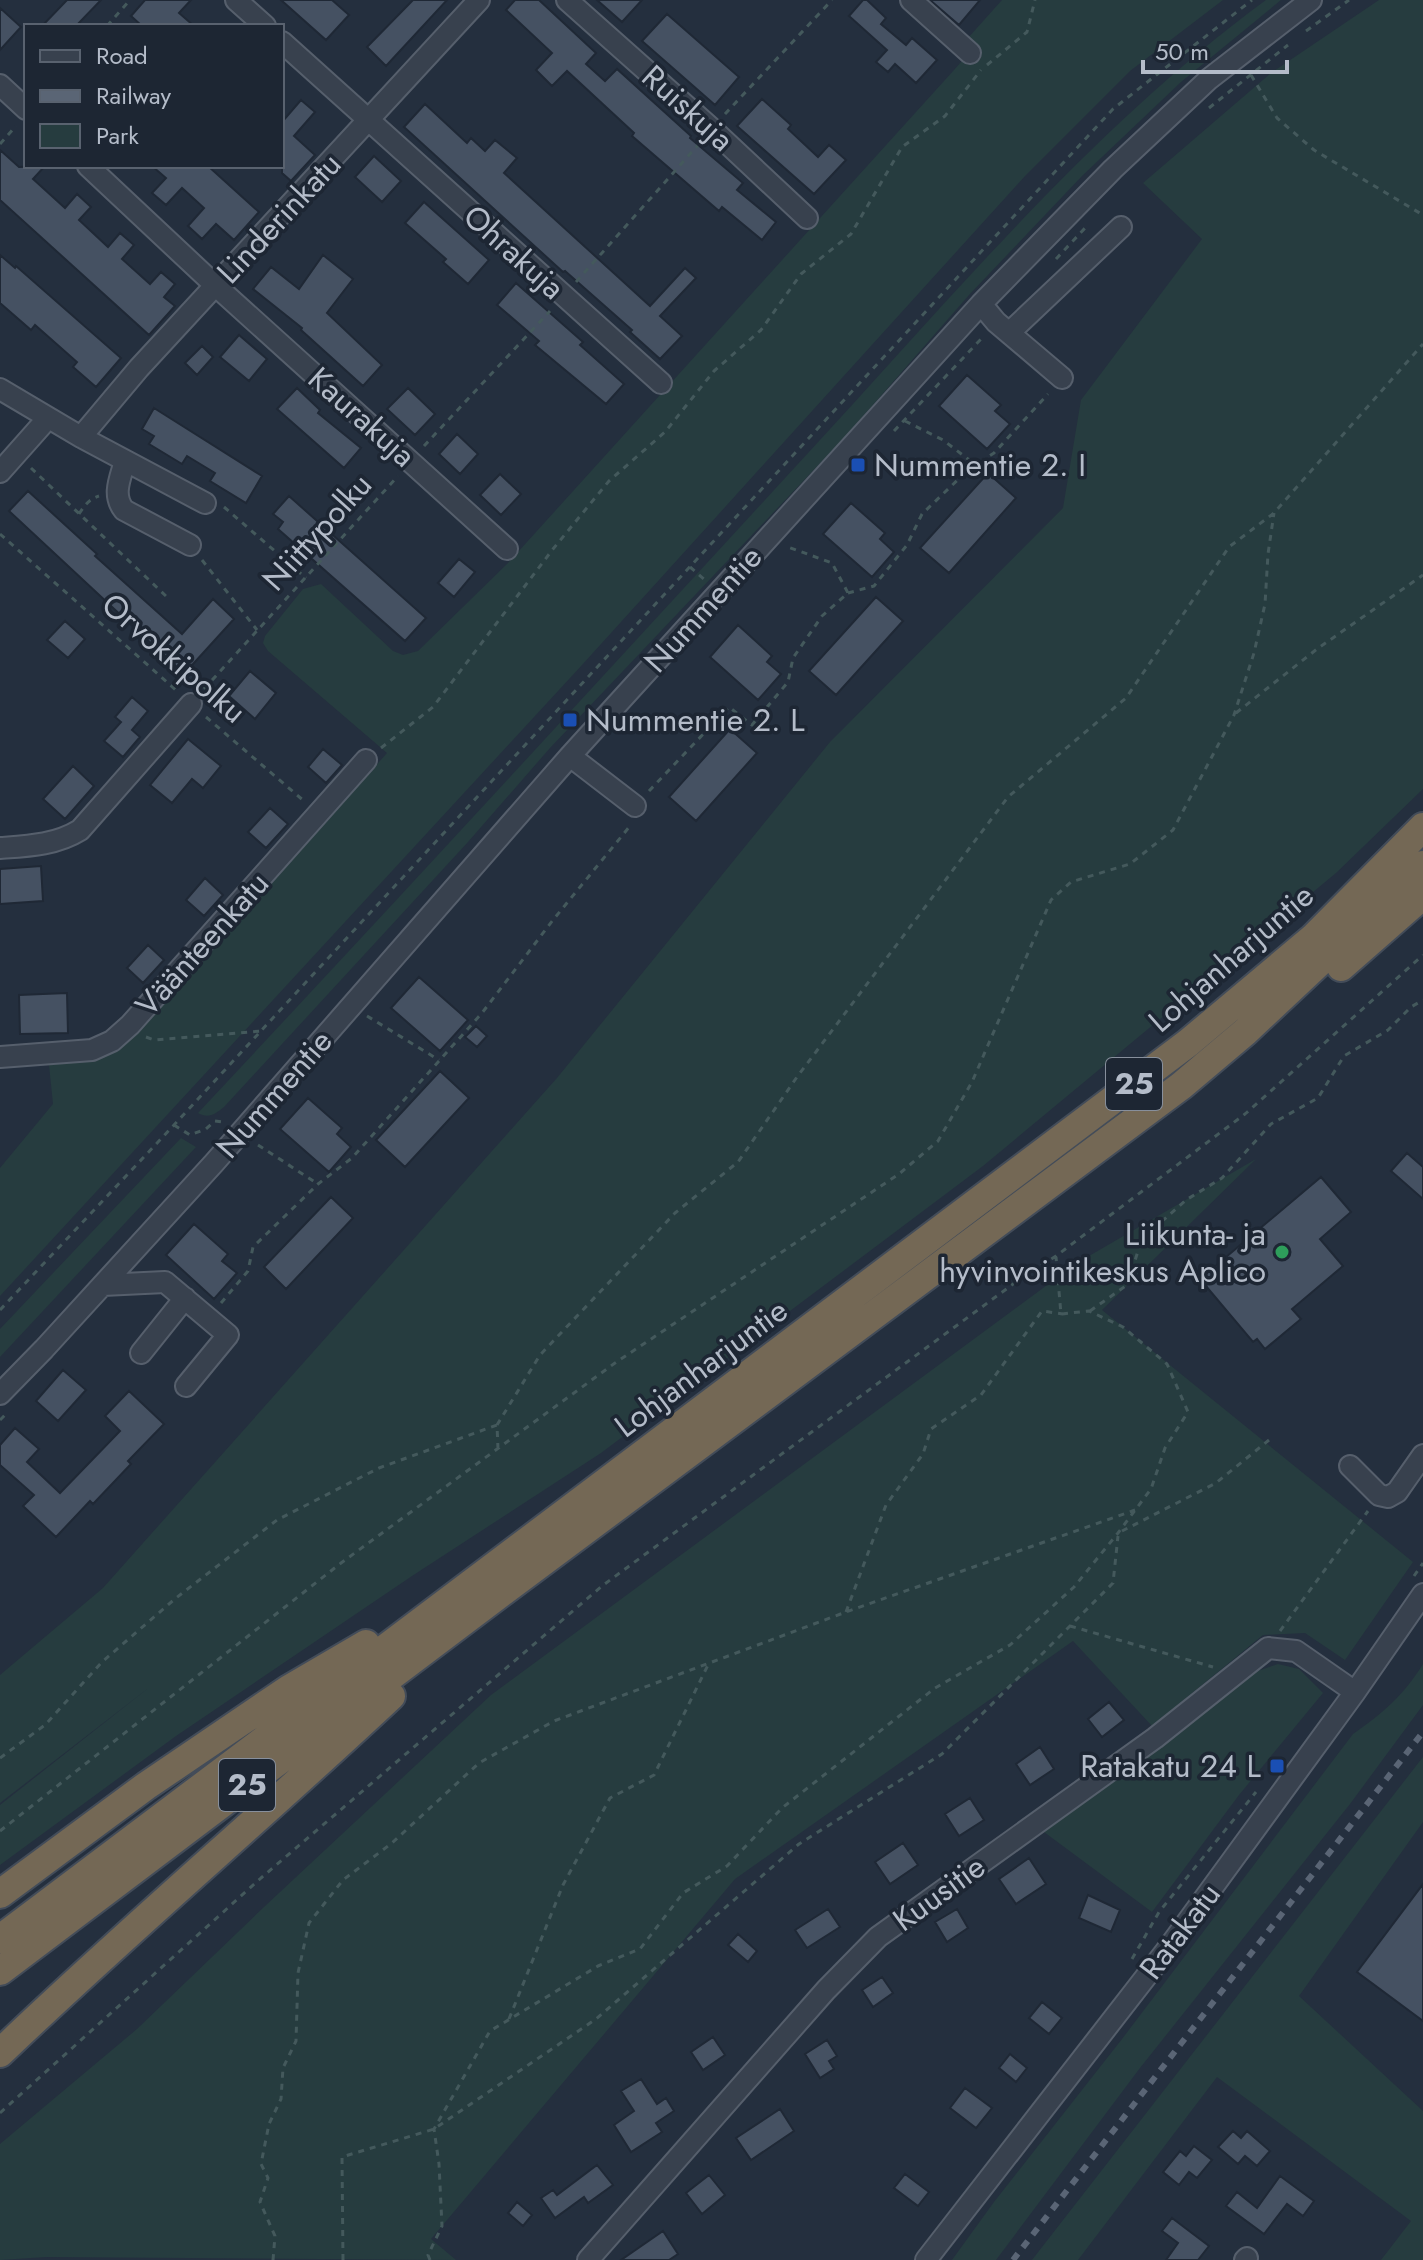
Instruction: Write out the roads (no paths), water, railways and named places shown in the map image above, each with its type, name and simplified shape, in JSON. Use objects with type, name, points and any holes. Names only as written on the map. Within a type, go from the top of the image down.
[{"type":"highway","name":"Lohjanharjuntie","points":[[0,1971],[1188,1043],[1313,938],[1423,827]]},
{"type":"highway","name":"Lohjanharjuntie","points":[[0,1939],[1169,1096],[1245,1032],[1423,865]]},
{"type":"highway","points":[[1245,1032],[1303,1001],[1423,895]]},
{"type":"highway","points":[[0,1894],[146,1786],[289,1689],[484,1591]]},
{"type":"highway","points":[[0,2053],[314,1768],[484,1591]]},
{"type":"street","points":[[236,0],[263,24]]},
{"type":"street","name":"Linderinkatu","points":[[81,437],[139,368],[479,0]]},
{"type":"street","name":"Ruiskuja","points":[[567,0],[807,218]]},
{"type":"street","points":[[911,0],[970,53]]},
{"type":"street","name":"Nummentie","points":[[7,1400],[103,1285],[245,1138],[570,756],[981,304],[1113,169],[1209,79],[1311,0]]},
{"type":"street","name":"Ohrakuja","points":[[284,44],[661,383]]},
{"type":"street","points":[[0,85],[22,116]]},
{"type":"street","name":"Kaurakuja","points":[[90,168],[507,549]]},
{"type":"street","points":[[1003,327],[1121,227]]},
{"type":"street","points":[[981,304],[1062,378]]},
{"type":"street","points":[[0,389],[81,437],[205,503]]},
{"type":"street","points":[[0,472],[48,418]]},
{"type":"street","points":[[125,461],[117,493],[124,510],[190,545]]},
{"type":"street","points":[[0,848],[66,839],[80,830],[191,704]]},
{"type":"street","points":[[570,756],[635,806]]},
{"type":"street","name":"Väänteenkatu","points":[[0,1057],[92,1050],[112,1041],[366,760]]},
{"type":"street","points":[[103,1285],[165,1282],[228,1335],[186,1386]]},
{"type":"street","points":[[141,1353],[185,1298]]},
{"type":"street","points":[[1350,1466],[1379,1495],[1388,1497],[1397,1492],[1423,1455]]},
{"type":"street","name":"Ratakatu","points":[[926,2260],[1169,1947],[1423,1594]]},
{"type":"street","name":"Kuusitie","points":[[588,2260],[826,1990],[878,1937],[1155,1738],[1268,1648],[1296,1651],[1355,1692]]},
{"type":"railway","points":[[1013,2260],[1423,1732]]},
{"type":"place","name":"Nummentie 2. I","points":[[858,465]]},
{"type":"place","name":"Nummentie 2. L","points":[[570,720]]},
{"type":"place","name":"Liikunta- ja hyvinvointikeskus Aplico","points":[[1282,1252]]},
{"type":"place","name":"Ratakatu 24 L","points":[[1277,1766]]}]
